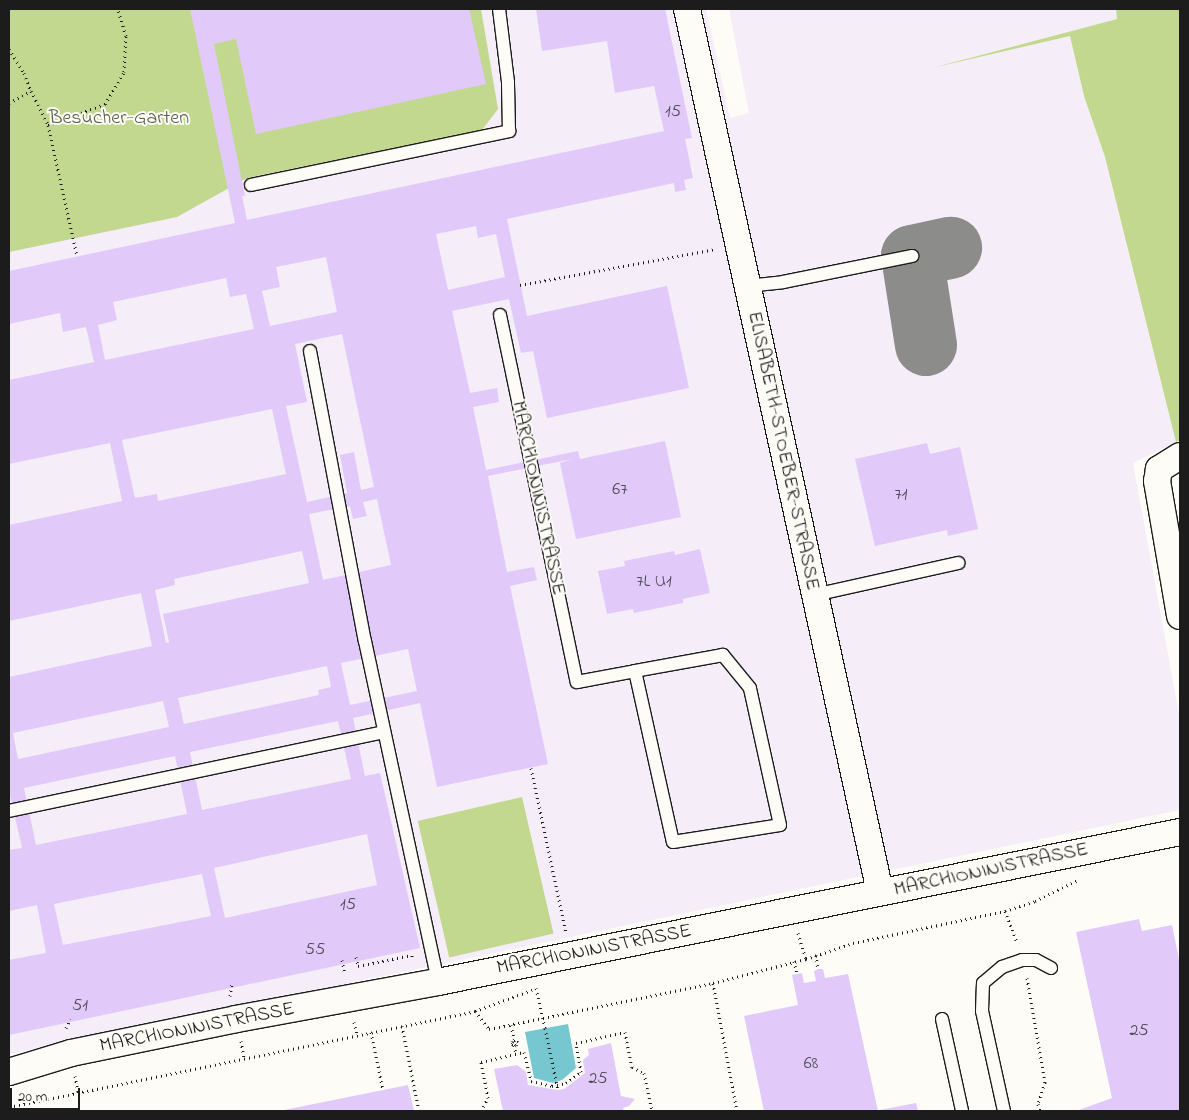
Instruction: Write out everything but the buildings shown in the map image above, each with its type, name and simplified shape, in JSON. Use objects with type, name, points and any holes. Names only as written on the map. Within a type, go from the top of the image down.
[{"type":"street","name":"ELISABETH-STOEBER-STRASSE","points":[[687,9],[880,892]]},
{"type":"street","points":[[1180,456],[1159,469],[1157,481],[1180,616]]},
{"type":"street","name":"MARCHIONINISTRASSE","points":[[9,1072],[80,1051],[236,1019],[438,982],[1180,832]]},
{"type":"lane","points":[[251,185],[509,131],[508,82],[499,9]]},
{"type":"lane","points":[[747,286],[783,282],[912,256]]},
{"type":"lane","name":"MARCHIONINISTRASSE","points":[[500,315],[577,682],[635,671]]},
{"type":"lane","points":[[310,351],[384,732],[438,982]]},
{"type":"lane","points":[[814,595],[958,563]]},
{"type":"lane","points":[[723,655],[750,688],[780,825],[673,842],[635,671],[723,655]]},
{"type":"lane","points":[[9,811],[384,732]]},
{"type":"lane","points":[[1004,1111],[982,1011],[983,983],[1002,967],[1022,960],[1036,960],[1051,968]]},
{"type":"lane","points":[[942,1019],[962,1111]]},
{"type":"path","points":[[48,125],[105,104],[124,72],[126,36],[118,9]]},
{"type":"path","points":[[9,48],[24,73],[48,125],[77,256]]},
{"type":"path","points":[[9,104],[31,91]]},
{"type":"path","points":[[520,284],[738,244]]},
{"type":"path","points":[[531,768],[570,954]]},
{"type":"path","points":[[475,1011],[489,1029],[712,983],[853,943],[1006,911],[1035,901],[1086,875]]},
{"type":"path","points":[[1006,911],[1022,960],[1045,1082],[1038,1104],[1040,1111]]},
{"type":"path","points":[[816,955],[818,970]]},
{"type":"path","points":[[356,957],[358,966]]},
{"type":"path","points":[[342,960],[345,976]]},
{"type":"path","points":[[794,961],[797,974]]},
{"type":"path","points":[[230,993],[232,983]]},
{"type":"path","points":[[712,983],[737,1111]]},
{"type":"path","points":[[12,1111],[10,1106],[475,1011],[536,988],[558,1090]]},
{"type":"path","points":[[511,1025],[514,1039],[512,1042],[516,1054]]},
{"type":"path","points":[[402,1026],[419,1111]]},
{"type":"path","points":[[370,1032],[383,1090]]},
{"type":"path","points":[[481,1111],[488,1098],[481,1062],[524,1052],[531,1081],[552,1086],[566,1083],[581,1072],[576,1043],[625,1032],[632,1067],[644,1073],[652,1111]]},
{"type":"shaded area","points":[[9,9],[706,9],[730,118],[749,113],[729,9],[1116,9],[1117,19],[950,63],[1070,36],[1084,96],[1105,157],[1176,442],[1133,463],[1180,720],[1180,810],[9,1054]]},
{"type":"green space","name":"Besucher-Garten","points":[[9,9],[481,9],[498,109],[482,130],[247,178],[177,217],[9,252]]},
{"type":"green space","points":[[1116,9],[1180,9],[1180,440],[1176,442],[1105,157],[1084,96],[1070,36],[932,68],[1117,19]]},
{"type":"green space","points":[[522,797],[553,933],[449,957],[418,821]]},
{"type":"water","points":[[568,1024],[576,1068],[562,1080],[553,1083],[534,1078],[525,1032]]},
{"type":"taxiway","points":[[926,345],[912,256],[951,248]]}]
